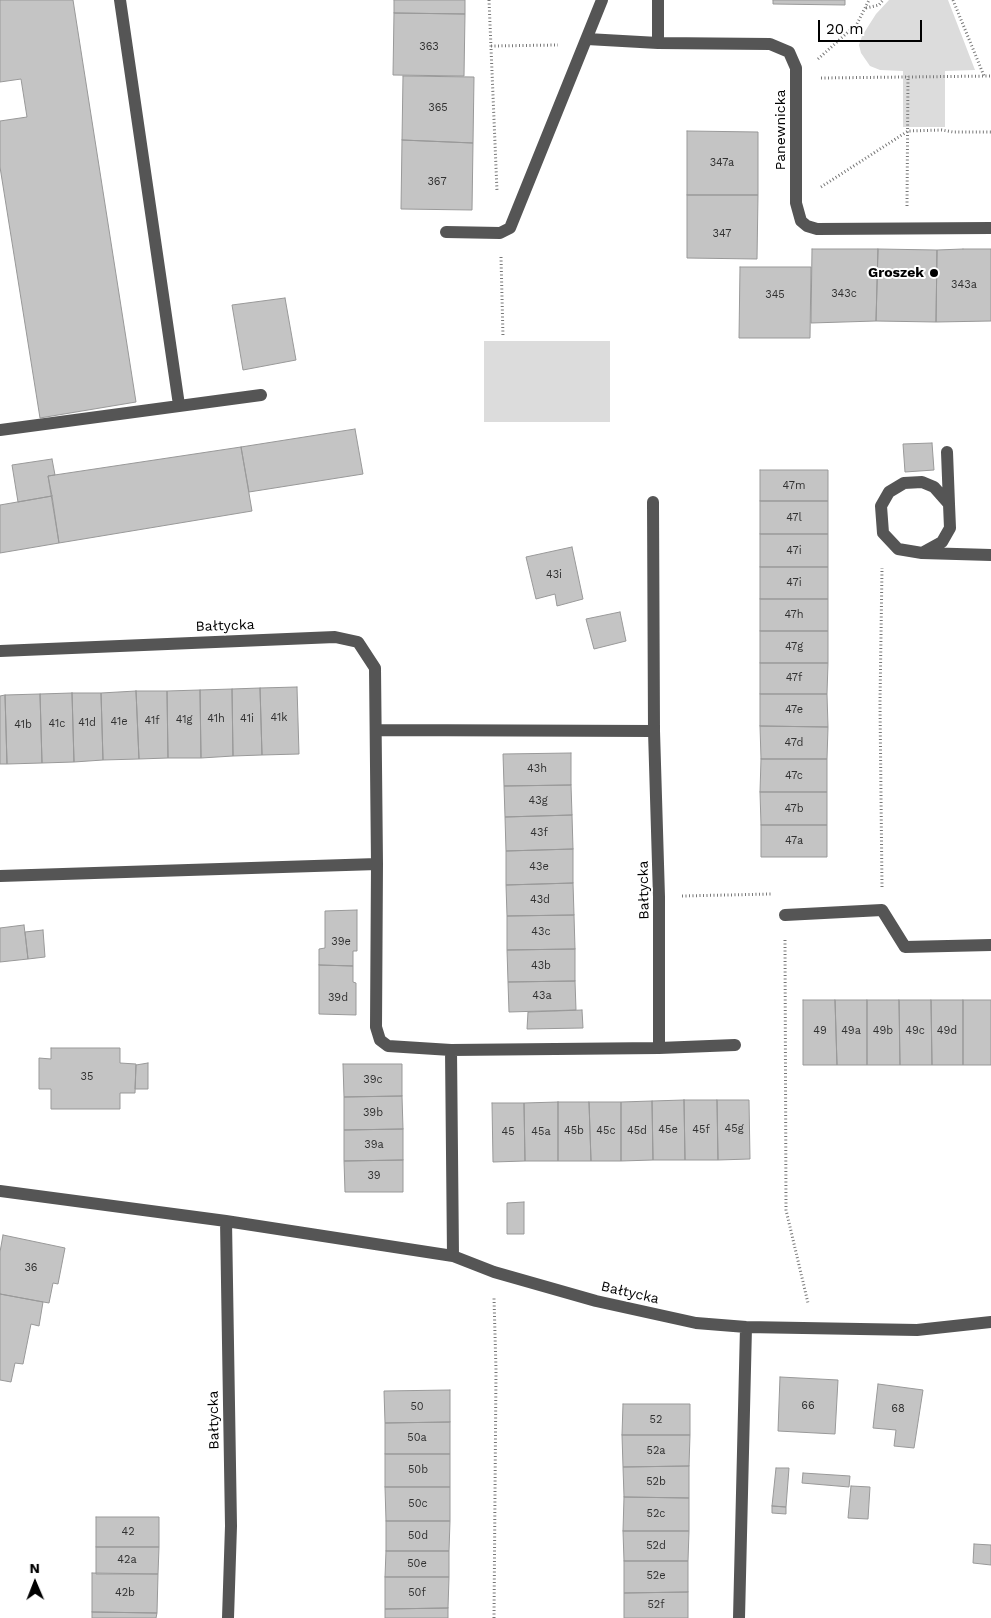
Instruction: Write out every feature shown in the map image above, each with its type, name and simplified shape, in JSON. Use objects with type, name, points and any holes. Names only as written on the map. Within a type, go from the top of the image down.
[{"type":"street","points":[[120,0],[179,406]]},
{"type":"street","points":[[446,232],[500,233],[510,228],[602,0]]},
{"type":"street","points":[[658,0],[658,43]]},
{"type":"street","name":"Panewnicka","points":[[587,40],[770,44],[790,52],[796,68],[796,203],[801,221],[807,226],[817,228],[907,229],[991,228]]},
{"type":"street","points":[[0,430],[261,395]]},
{"type":"street","points":[[922,553],[942,542],[950,528],[947,452]]},
{"type":"street","points":[[949,504],[934,487],[922,482],[904,483],[889,492],[881,506],[883,534],[898,550],[922,553],[991,555]]},
{"type":"street","name":"Bałtycka","points":[[653,502],[654,731],[659,897],[659,1048]]},
{"type":"street","name":"Bałtycka","points":[[0,651],[335,637],[358,642],[375,668],[376,1027],[380,1040],[388,1046],[451,1050],[659,1048],[735,1045]]},
{"type":"street","points":[[376,730],[654,731]]},
{"type":"street","points":[[0,876],[377,864]]},
{"type":"street","points":[[785,915],[882,910],[905,947],[991,944]]},
{"type":"street","points":[[451,1050],[454,1256]]},
{"type":"street","name":"Bałtycka","points":[[0,1191],[226,1221],[454,1256],[494,1272],[596,1301],[696,1323],[746,1327],[917,1330],[973,1326],[991,1322]]},
{"type":"street","name":"Bałtycka","points":[[226,1221],[231,1526],[228,1618]]},
{"type":"street","points":[[739,1618],[746,1327]]},
{"type":"path","points":[[489,0],[497,192]]},
{"type":"path","points":[[796,78],[858,24],[869,0]]},
{"type":"path","points":[[866,8],[879,5],[883,0]]},
{"type":"path","points":[[953,0],[984,76]]},
{"type":"path","points":[[491,46],[558,45]]},
{"type":"path","points":[[907,229],[908,76]]},
{"type":"path","points":[[796,78],[991,76]]},
{"type":"path","points":[[796,203],[908,131],[991,132]]},
{"type":"path","points":[[500,233],[503,337]]},
{"type":"path","points":[[881,866],[880,703],[883,534]]},
{"type":"path","points":[[659,897],[784,894],[786,1210],[814,1328]]},
{"type":"path","points":[[494,1272],[496,1370],[494,1618]]},
{"type":"shaded area","points":[[889,0],[948,0],[975,70],[945,71],[945,127],[903,127],[903,71],[880,70],[870,66],[861,53],[859,45],[862,36],[876,14]]},
{"type":"shaded area","points":[[484,341],[610,341],[610,422],[484,422]]},
{"type":"building","points":[[0,0],[73,0],[136,402],[40,418],[0,167],[0,121],[27,117],[21,79],[0,82]]},
{"type":"building","points":[[394,0],[465,0],[465,14],[394,13]]},
{"type":"building","points":[[773,0],[845,0],[845,5],[773,4]]},
{"type":"building","points":[[394,13],[465,14],[464,76],[393,75]]},
{"type":"building","points":[[403,76],[474,77],[473,143],[402,140]]},
{"type":"building","points":[[687,131],[758,132],[758,195],[687,195]]},
{"type":"building","points":[[402,140],[473,143],[472,210],[401,209]]},
{"type":"building","points":[[687,195],[758,195],[757,259],[687,258]]},
{"type":"building","points":[[812,249],[878,249],[876,321],[811,323]]},
{"type":"building","points":[[878,249],[937,250],[936,322],[876,321]]},
{"type":"building","points":[[991,249],[991,321],[936,322],[937,250]]},
{"type":"building","points":[[740,267],[811,267],[810,338],[739,338]]},
{"type":"building","points":[[285,298],[296,360],[243,370],[232,305]]},
{"type":"building","points":[[355,429],[363,474],[249,492],[241,447]]},
{"type":"building","points":[[932,443],[934,470],[905,472],[903,444]]},
{"type":"building","points":[[241,447],[252,511],[59,543],[48,476]]},
{"type":"building","points":[[52,459],[55,475],[48,476],[52,496],[18,502],[12,465]]},
{"type":"building","points":[[760,470],[828,470],[828,501],[760,501]]},
{"type":"building","points":[[52,496],[59,543],[0,553],[0,505]]},
{"type":"building","points":[[760,501],[828,501],[828,534],[760,534]]},
{"type":"building","points":[[760,534],[828,534],[828,567],[760,567]]},
{"type":"building","points":[[572,547],[583,599],[557,606],[555,594],[536,599],[526,557]]},
{"type":"building","points":[[760,567],[828,567],[828,599],[760,599]]},
{"type":"building","points":[[760,599],[828,599],[828,631],[760,631]]},
{"type":"building","points":[[620,612],[626,641],[594,649],[586,619]]},
{"type":"building","points":[[760,631],[828,631],[828,663],[760,663]]},
{"type":"building","points":[[760,663],[828,663],[827,694],[760,694]]},
{"type":"building","points":[[297,687],[299,754],[262,755],[260,688]]},
{"type":"building","points":[[260,688],[262,755],[233,756],[232,689]]},
{"type":"building","points":[[232,689],[233,756],[201,758],[200,690]]},
{"type":"building","points":[[200,690],[201,758],[168,758],[167,691]]},
{"type":"building","points":[[136,691],[139,759],[103,760],[101,693]]},
{"type":"building","points":[[136,691],[167,691],[168,758],[139,759]]},
{"type":"building","points":[[72,693],[74,762],[42,763],[40,694]]},
{"type":"building","points":[[72,693],[101,693],[103,760],[74,762]]},
{"type":"building","points":[[40,694],[42,763],[7,764],[5,695]]},
{"type":"building","points":[[760,694],[827,694],[828,727],[760,726]]},
{"type":"building","points":[[5,695],[7,764],[0,764],[0,696]]},
{"type":"building","points":[[760,726],[828,727],[827,759],[761,759]]},
{"type":"building","points":[[571,753],[571,785],[504,786],[503,754]]},
{"type":"building","points":[[761,759],[827,759],[827,792],[760,792]]},
{"type":"building","points":[[571,785],[572,815],[505,817],[504,786]]},
{"type":"building","points":[[760,792],[827,792],[827,825],[761,825]]},
{"type":"building","points":[[572,815],[573,849],[506,851],[505,817]]},
{"type":"building","points":[[761,825],[827,825],[827,857],[761,857]]},
{"type":"building","points":[[573,849],[573,883],[506,885],[506,851]]},
{"type":"building","points":[[573,883],[574,915],[507,916],[506,885]]},
{"type":"building","points":[[357,910],[357,951],[353,951],[353,966],[319,965],[319,949],[325,948],[325,911]]},
{"type":"building","points":[[574,915],[575,949],[507,950],[507,916]]},
{"type":"building","points":[[24,925],[28,959],[0,962],[0,928]]},
{"type":"building","points":[[43,930],[45,957],[28,959],[25,932]]},
{"type":"building","points":[[575,949],[575,981],[508,982],[507,950]]},
{"type":"building","points":[[319,965],[353,966],[353,982],[356,983],[356,1015],[319,1014]]},
{"type":"building","points":[[575,981],[576,1010],[509,1012],[508,982]]},
{"type":"building","points":[[803,1000],[835,1000],[837,1065],[803,1065]]},
{"type":"building","points":[[835,1000],[867,1000],[867,1065],[837,1065]]},
{"type":"building","points":[[867,1000],[899,1000],[900,1065],[867,1065]]},
{"type":"building","points":[[899,1000],[931,1000],[932,1065],[900,1065]]},
{"type":"building","points":[[931,1000],[963,1000],[963,1065],[932,1065]]},
{"type":"building","points":[[963,1000],[991,1000],[991,1065],[963,1065]]},
{"type":"building","points":[[582,1010],[583,1028],[527,1029],[528,1012]]},
{"type":"building","points":[[51,1048],[120,1048],[120,1063],[136,1064],[135,1093],[120,1093],[120,1109],[51,1109],[51,1089],[39,1089],[39,1058],[51,1059]]},
{"type":"building","points":[[148,1063],[148,1089],[135,1089],[136,1065]]},
{"type":"building","points":[[343,1064],[402,1064],[402,1096],[344,1097]]},
{"type":"building","points":[[402,1096],[403,1129],[344,1130],[344,1097]]},
{"type":"building","points":[[684,1100],[685,1160],[653,1160],[652,1101]]},
{"type":"building","points":[[684,1100],[717,1100],[718,1160],[685,1160]]},
{"type":"building","points":[[717,1100],[749,1100],[750,1159],[718,1160]]},
{"type":"building","points":[[652,1101],[653,1160],[621,1161],[621,1102]]},
{"type":"building","points":[[558,1102],[558,1161],[525,1161],[524,1103]]},
{"type":"building","points":[[558,1102],[589,1102],[591,1161],[558,1161]]},
{"type":"building","points":[[589,1102],[621,1102],[621,1161],[591,1161]]},
{"type":"building","points":[[492,1103],[524,1103],[525,1161],[493,1162]]},
{"type":"building","points":[[403,1129],[403,1160],[344,1161],[344,1130]]},
{"type":"building","points":[[403,1160],[403,1192],[345,1192],[344,1161]]},
{"type":"building","points":[[524,1202],[524,1234],[507,1234],[507,1203]]},
{"type":"building","points":[[3,1235],[65,1248],[58,1284],[53,1283],[49,1303],[0,1294],[0,1252]]},
{"type":"building","points":[[0,1294],[43,1302],[39,1326],[31,1324],[23,1364],[15,1363],[11,1382],[0,1380]]},
{"type":"building","points":[[780,1377],[838,1380],[835,1434],[778,1431]]},
{"type":"building","points":[[878,1384],[923,1390],[914,1448],[894,1446],[896,1430],[873,1428]]},
{"type":"building","points":[[450,1390],[450,1422],[385,1423],[384,1391]]},
{"type":"building","points":[[623,1404],[690,1404],[690,1435],[622,1435]]},
{"type":"building","points":[[450,1422],[450,1454],[385,1454],[385,1423]]},
{"type":"building","points":[[622,1435],[690,1435],[689,1466],[623,1467]]},
{"type":"building","points":[[385,1454],[450,1454],[450,1487],[385,1487]]},
{"type":"building","points":[[689,1466],[689,1498],[624,1497],[623,1467]]},
{"type":"building","points":[[776,1468],[789,1468],[786,1507],[772,1506]]},
{"type":"building","points":[[803,1473],[850,1476],[849,1487],[802,1483]]},
{"type":"building","points":[[851,1486],[870,1487],[868,1519],[848,1518]]},
{"type":"building","points":[[385,1487],[450,1487],[450,1521],[386,1521]]},
{"type":"building","points":[[624,1497],[689,1498],[689,1531],[623,1531]]},
{"type":"building","points":[[772,1506],[786,1507],[786,1514],[772,1513]]},
{"type":"building","points":[[96,1517],[159,1517],[159,1547],[96,1547]]},
{"type":"building","points":[[386,1521],[450,1521],[449,1551],[386,1551]]},
{"type":"building","points":[[623,1531],[689,1531],[688,1561],[624,1561]]},
{"type":"building","points":[[974,1544],[991,1545],[991,1565],[973,1563]]},
{"type":"building","points":[[96,1547],[159,1547],[158,1574],[96,1574]]},
{"type":"building","points":[[386,1551],[449,1551],[449,1577],[385,1577]]},
{"type":"building","points":[[624,1561],[688,1561],[688,1592],[624,1593]]},
{"type":"building","points":[[92,1573],[158,1574],[157,1613],[92,1612]]},
{"type":"building","points":[[385,1577],[449,1577],[448,1608],[385,1609]]},
{"type":"building","points":[[688,1592],[688,1618],[624,1618],[624,1593]]},
{"type":"building","points":[[448,1608],[448,1618],[385,1618],[385,1609]]},
{"type":"building","points":[[92,1612],[157,1613],[156,1618],[92,1618]]},
{"type":"place","name":"Groszek","points":[[934,273]]}]
